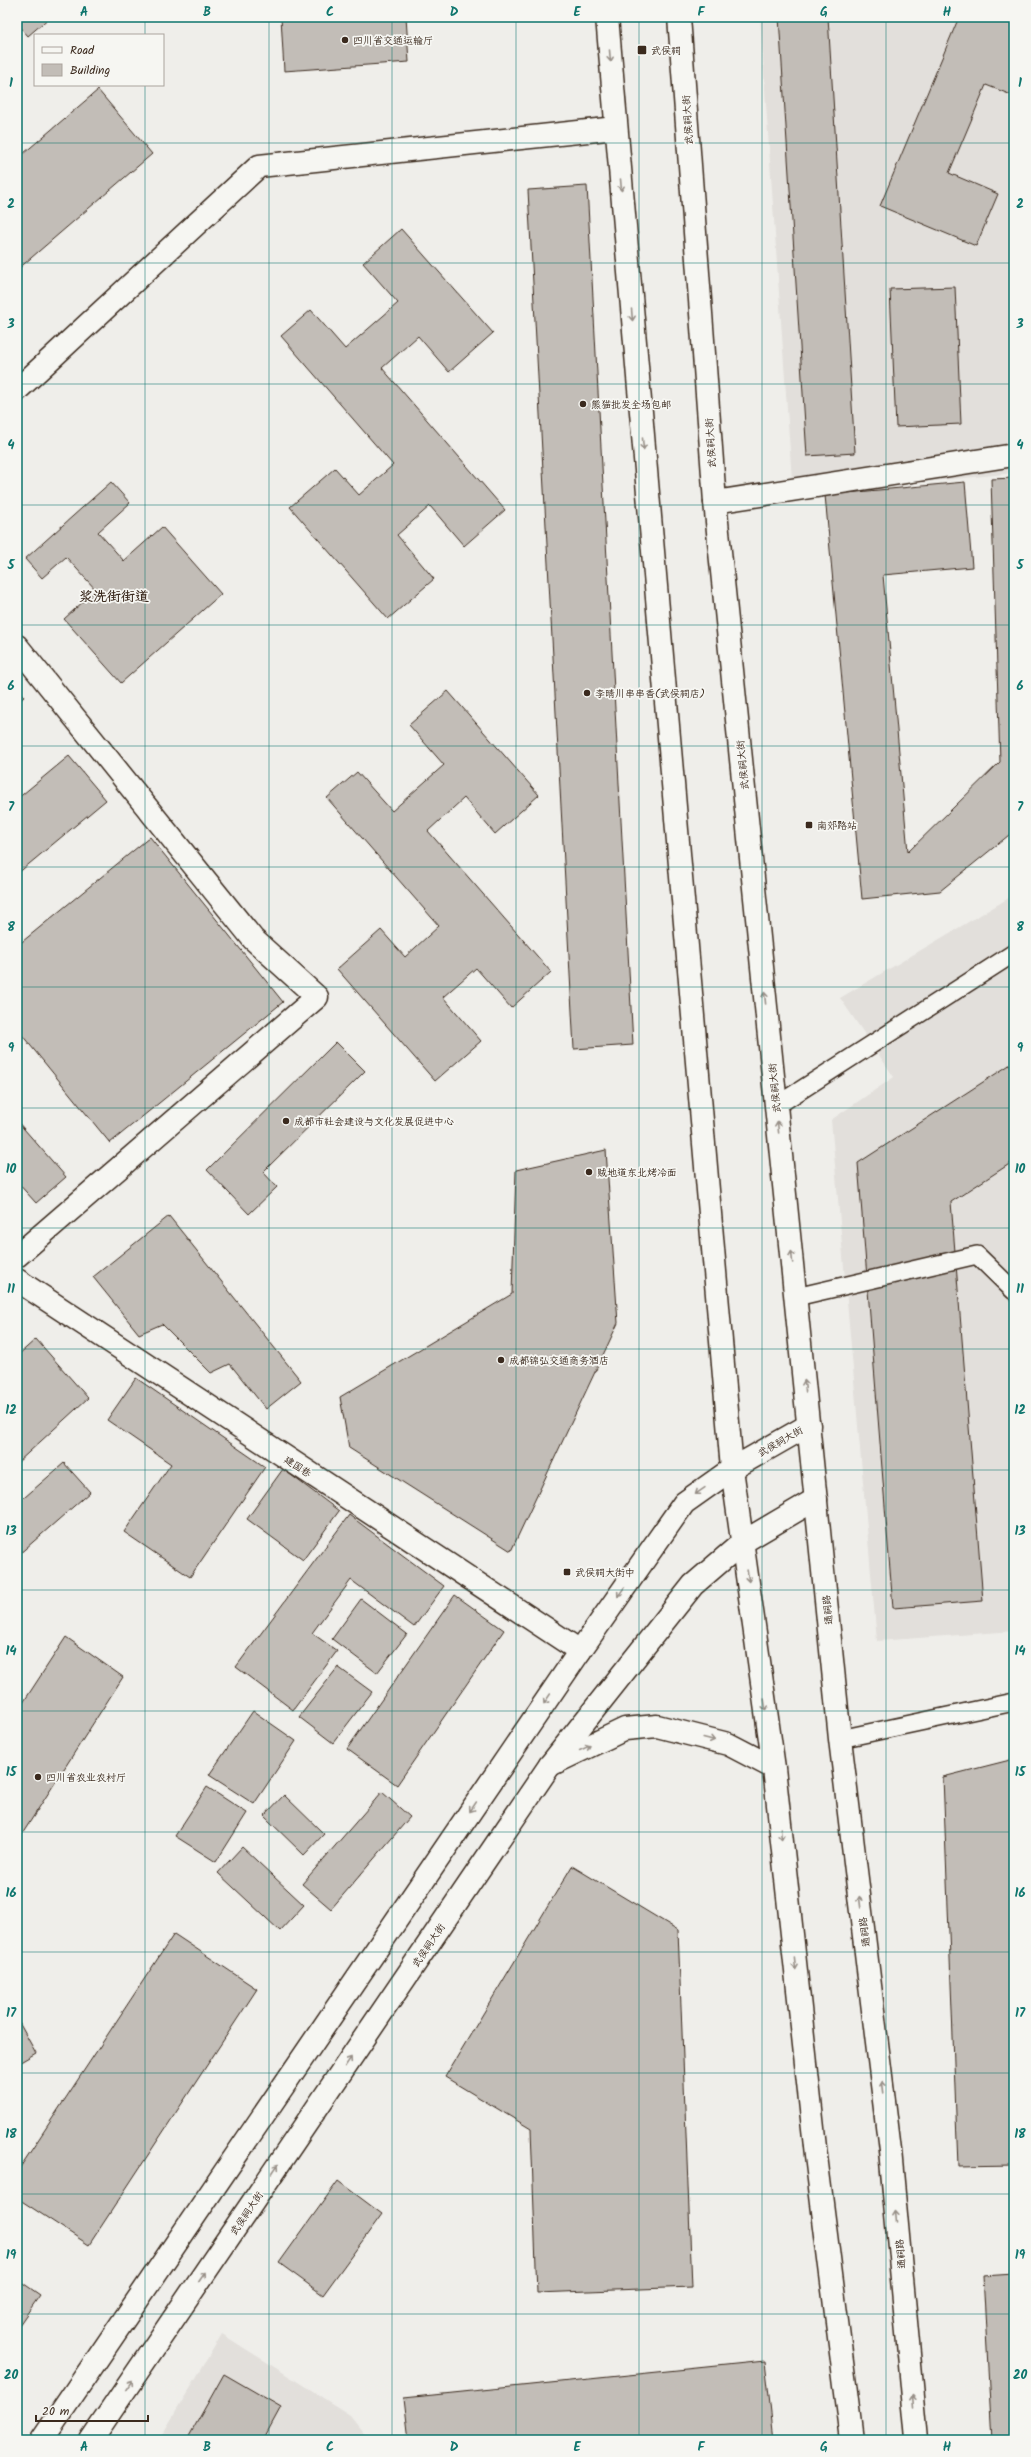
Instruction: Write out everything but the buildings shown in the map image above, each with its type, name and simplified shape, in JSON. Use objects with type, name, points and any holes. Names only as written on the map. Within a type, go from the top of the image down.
[{"type":"main road","points":[[607,17],[732,1468],[774,1768],[816,2156],[852,2440]]},
{"type":"main road","name":"武侯祠大街","points":[[42,2440],[580,1651],[684,1503],[732,1468],[809,1425],[715,502],[679,17]]},
{"type":"main road","points":[[17,390],[259,166],[616,128]]},
{"type":"main road","points":[[715,502],[1014,456]]},
{"type":"main road","points":[[17,646],[253,939],[317,998],[17,1256]]},
{"type":"main road","name":"建国巷","points":[[17,1280],[580,1651]]},
{"type":"main road","name":"通祠路","points":[[809,1425],[840,1739],[890,2150],[917,2440]]},
{"type":"main road","name":"武侯祠大街","points":[[92,2440],[550,1765],[693,1585],[743,1542],[816,1500]]},
{"type":"main road","points":[[550,1765],[625,1729],[657,1726],[728,1744],[774,1768]]},
{"type":"lane","points":[[776,1106],[1014,953]]},
{"type":"lane","points":[[796,1297],[977,1256],[1014,1291]]},
{"type":"lane","points":[[840,1739],[1014,1702]]},
{"type":"shaded area","points":[[760,17],[1014,17],[1014,473],[793,495]]},
{"type":"shaded area","points":[[1014,895],[1014,1631],[877,1641],[831,1120],[894,1077],[840,998]]},
{"type":"shaded area","points":[[222,2334],[350,2415],[370,2440],[159,2440]]},
{"type":"place","name":"四川省交通运输厅","points":[[345,40]]},
{"type":"place","name":"武侯祠","points":[[642,50]]},
{"type":"place","name":"熊猫批发全场包邮","points":[[583,404]]},
{"type":"place","name":"李晴川串串香(武侯祠店)","points":[[587,693]]},
{"type":"place","name":"南郊路站","points":[[809,825]]},
{"type":"place","name":"成都市社会建设与文化发展促进中心","points":[[286,1121]]},
{"type":"place","name":"贼地道东北烤冷面","points":[[589,1172]]},
{"type":"place","name":"成都锦弘交通商务酒店","points":[[501,1360]]},
{"type":"place","name":"武侯祠大街中","points":[[567,1572]]},
{"type":"place","name":"四川省农业农村厅","points":[[38,1777]]},
{"type":"district","name":"浆洗街街道","points":[[114,596]]}]
